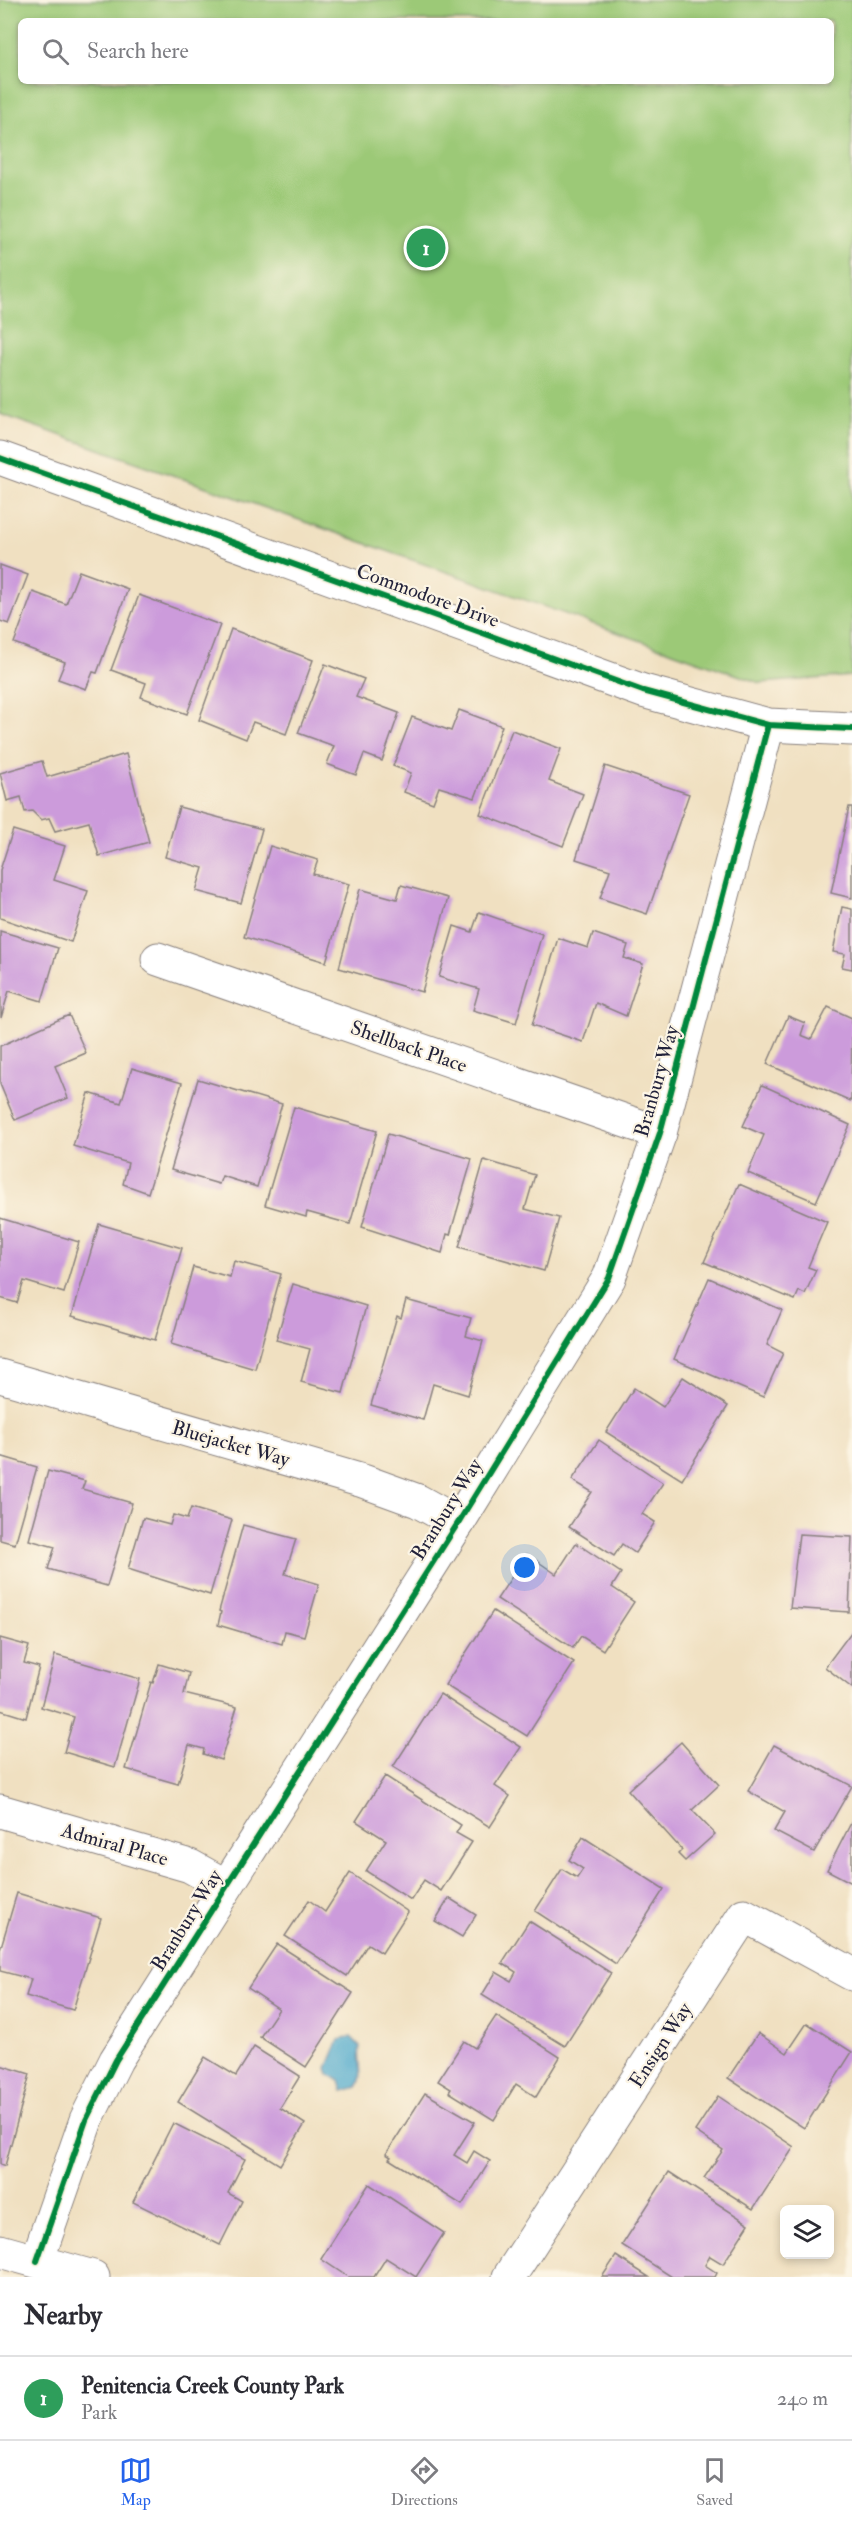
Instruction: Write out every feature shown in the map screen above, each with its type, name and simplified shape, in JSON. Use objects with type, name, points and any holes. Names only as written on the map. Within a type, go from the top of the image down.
[{"type":"street","name":"Commodore Drive","points":[[0,458],[643,691],[768,725],[852,729]]},
{"type":"street","name":"Branbury Way","points":[[37,2261],[86,2120],[116,2060],[458,1523],[609,1278],[660,1133],[768,725]]},
{"type":"street","name":"Shellback Place","points":[[158,959],[660,1133]]},
{"type":"street","name":"Bluejacket Way","points":[[0,1376],[363,1481],[418,1501],[458,1523]]},
{"type":"street","name":"Admiral Place","points":[[0,1811],[190,1866],[226,1886]]},
{"type":"street","name":"Ensign Way","points":[[509,2277],[744,1915],[852,1974]]},
{"type":"street","points":[[0,2251],[93,2277]]},
{"type":"green space","points":[[0,0],[852,0],[852,676],[760,683],[0,414]]},
{"type":"water","points":[[351,2037],[360,2046],[361,2073],[357,2087],[343,2091],[340,2081],[329,2074],[327,2068],[339,2040]]},
{"type":"building","points":[[0,565],[28,575],[9,624],[0,621]]},
{"type":"building","points":[[79,571],[128,589],[97,673],[93,672],[86,689],[58,679],[65,662],[14,643],[33,592],[66,604]]},
{"type":"building","points":[[139,595],[220,625],[187,714],[141,697],[146,683],[111,670]]},
{"type":"building","points":[[231,629],[313,660],[286,734],[253,722],[246,739],[199,720]]},
{"type":"building","points":[[325,664],[364,679],[356,697],[399,713],[382,761],[364,754],[356,775],[327,764],[334,746],[298,733]]},
{"type":"building","points":[[459,710],[502,726],[475,798],[439,787],[433,803],[404,792],[411,773],[393,766],[412,717],[451,731]]},
{"type":"building","points":[[512,730],[561,749],[549,781],[583,794],[563,846],[480,814]]},
{"type":"building","points":[[126,754],[149,842],[99,856],[89,822],[55,831],[49,818],[41,820],[32,811],[25,812],[21,797],[7,801],[0,773],[42,761],[47,777]]},
{"type":"building","points":[[605,766],[689,794],[647,914],[600,898],[610,870],[576,859]]},
{"type":"building","points":[[179,807],[262,829],[241,903],[196,891],[203,868],[165,857]]},
{"type":"building","points":[[849,807],[852,807],[852,898],[831,893]]},
{"type":"building","points":[[13,830],[65,846],[54,880],[88,891],[71,942],[0,918],[0,870]]},
{"type":"building","points":[[270,846],[318,860],[313,874],[349,884],[326,962],[244,937]]},
{"type":"building","points":[[401,885],[448,898],[422,992],[339,968],[360,889],[397,899]]},
{"type":"building","points":[[842,907],[852,909],[852,969],[842,967],[845,954],[833,952]]},
{"type":"building","points":[[479,912],[542,934],[516,1023],[473,1010],[479,989],[439,977],[454,926],[472,932]]},
{"type":"building","points":[[0,931],[58,948],[42,1001],[9,991],[1,1018]]},
{"type":"building","points":[[593,933],[628,945],[624,958],[643,964],[626,1016],[596,1003],[583,1042],[532,1025],[558,938],[588,948]]},
{"type":"building","points":[[828,1007],[852,1018],[851,1101],[767,1064],[788,1016],[805,1023],[801,1035],[811,1039]]},
{"type":"building","points":[[69,1015],[86,1053],[55,1066],[68,1098],[15,1120],[0,1084],[0,1046]]},
{"type":"building","points":[[132,1068],[182,1083],[148,1193],[123,1184],[128,1163],[73,1146],[89,1093],[121,1103]]},
{"type":"building","points":[[198,1079],[282,1104],[257,1187],[222,1176],[219,1184],[171,1170]]},
{"type":"building","points":[[762,1085],[850,1125],[816,1202],[748,1173],[764,1135],[743,1126]]},
{"type":"building","points":[[294,1107],[377,1131],[350,1224],[307,1212],[306,1217],[265,1205]]},
{"type":"building","points":[[388,1134],[472,1159],[450,1235],[447,1234],[442,1253],[362,1227]]},
{"type":"building","points":[[484,1160],[535,1175],[525,1209],[559,1218],[544,1271],[459,1247]]},
{"type":"building","points":[[739,1184],[827,1222],[808,1267],[816,1270],[805,1294],[799,1291],[795,1300],[704,1262]]},
{"type":"building","points":[[0,1218],[79,1242],[64,1293],[24,1281],[17,1303],[0,1298]]},
{"type":"building","points":[[99,1224],[182,1248],[155,1340],[72,1316]]},
{"type":"building","points":[[234,1261],[281,1274],[255,1369],[171,1344],[193,1267],[230,1277]]},
{"type":"building","points":[[709,1278],[782,1310],[767,1345],[783,1353],[763,1397],[674,1359]]},
{"type":"building","points":[[293,1284],[366,1306],[343,1393],[301,1382],[310,1349],[276,1340]]},
{"type":"building","points":[[406,1300],[471,1318],[466,1336],[483,1341],[468,1395],[433,1384],[423,1420],[371,1405],[397,1316],[401,1318]]},
{"type":"building","points":[[683,1377],[728,1406],[682,1480],[606,1432],[634,1388],[663,1407]]},
{"type":"building","points":[[599,1440],[663,1483],[642,1514],[655,1522],[635,1553],[622,1544],[614,1556],[569,1527],[592,1492],[572,1480]]},
{"type":"building","points":[[0,1456],[37,1467],[15,1544],[0,1540]]},
{"type":"building","points":[[48,1471],[85,1481],[82,1489],[132,1503],[107,1586],[48,1569],[55,1547],[29,1540]]},
{"type":"building","points":[[191,1508],[232,1520],[210,1595],[128,1569],[143,1518],[170,1525],[173,1515],[187,1519]]},
{"type":"building","points":[[243,1525],[296,1539],[285,1574],[319,1584],[304,1636],[285,1631],[282,1644],[218,1625],[221,1612],[219,1611]]},
{"type":"building","points":[[799,1534],[852,1537],[849,1612],[790,1608]]},
{"type":"building","points":[[576,1543],[621,1573],[612,1587],[634,1602],[603,1650],[581,1636],[573,1648],[497,1599],[527,1554],[556,1574]]},
{"type":"building","points":[[493,1611],[574,1663],[527,1736],[445,1685]]},
{"type":"building","points":[[852,1631],[852,1688],[825,1667]]},
{"type":"building","points":[[0,1638],[29,1646],[24,1663],[39,1667],[26,1718],[0,1710]]},
{"type":"building","points":[[55,1655],[140,1679],[115,1767],[64,1752],[74,1717],[41,1707]]},
{"type":"building","points":[[159,1664],[189,1673],[184,1694],[237,1707],[221,1760],[203,1754],[204,1749],[189,1745],[178,1784],[126,1769],[151,1682],[153,1683]]},
{"type":"building","points":[[440,1694],[521,1747],[495,1786],[510,1796],[490,1827],[393,1767]]},
{"type":"building","points":[[681,1742],[719,1785],[692,1810],[715,1834],[685,1861],[678,1854],[682,1850],[628,1790]]},
{"type":"building","points":[[774,1745],[852,1786],[814,1852],[774,1831],[785,1812],[748,1791]]},
{"type":"building","points":[[385,1776],[461,1825],[456,1833],[472,1842],[441,1891],[424,1880],[411,1900],[366,1871],[386,1840],[356,1821]]},
{"type":"building","points":[[852,1821],[852,1883],[827,1870]]},
{"type":"building","points":[[583,1837],[664,1889],[616,1964],[535,1911],[562,1869],[577,1878],[583,1869],[569,1860]]},
{"type":"building","points":[[350,1873],[408,1912],[382,1953],[368,1944],[347,1976],[285,1936],[309,1900],[325,1912]]},
{"type":"building","points":[[17,1893],[101,1918],[73,2010],[26,1996],[31,1979],[0,1971],[0,1950]]},
{"type":"building","points":[[449,1898],[476,1915],[462,1937],[435,1921]]},
{"type":"building","points":[[529,1921],[611,1973],[565,2046],[482,1995],[496,1972],[511,1981],[516,1972],[502,1963]]},
{"type":"building","points":[[277,1944],[353,1993],[306,2067],[260,2037],[279,2009],[248,1988]]},
{"type":"building","points":[[496,2016],[560,2057],[536,2097],[516,2084],[494,2120],[449,2092],[451,2089],[438,2081],[464,2041],[475,2048]]},
{"type":"building","points":[[807,2023],[852,2052],[804,2128],[728,2078],[758,2033],[787,2053]]},
{"type":"building","points":[[254,2047],[300,2076],[280,2108],[305,2124],[280,2165],[178,2102],[205,2057],[236,2076]]},
{"type":"building","points":[[0,2065],[30,2074],[5,2166],[0,2164]]},
{"type":"building","points":[[425,2093],[475,2122],[454,2155],[467,2163],[474,2151],[490,2161],[462,2205],[389,2159],[391,2157],[386,2154]]},
{"type":"building","points":[[718,2096],[794,2147],[753,2209],[704,2178],[723,2150],[695,2131]]},
{"type":"building","points":[[173,2123],[245,2159],[228,2193],[242,2201],[220,2245],[133,2202]]},
{"type":"building","points":[[669,2172],[749,2224],[723,2264],[710,2256],[705,2265],[717,2273],[715,2277],[672,2277],[622,2245]]},
{"type":"building","points":[[369,2184],[444,2233],[416,2277],[386,2258],[374,2277],[348,2277],[321,2259]]},
{"type":"building","points":[[616,2256],[649,2277],[602,2277]]},
{"type":"cycle path","points":[[0,458],[643,691],[768,725],[852,729]]},
{"type":"cycle path","points":[[37,2261],[86,2120],[116,2060],[458,1523],[609,1278],[660,1133],[768,725]]},
{"type":"place","name":"Penitencia Creek County Park","points":[[426,248]]}]
